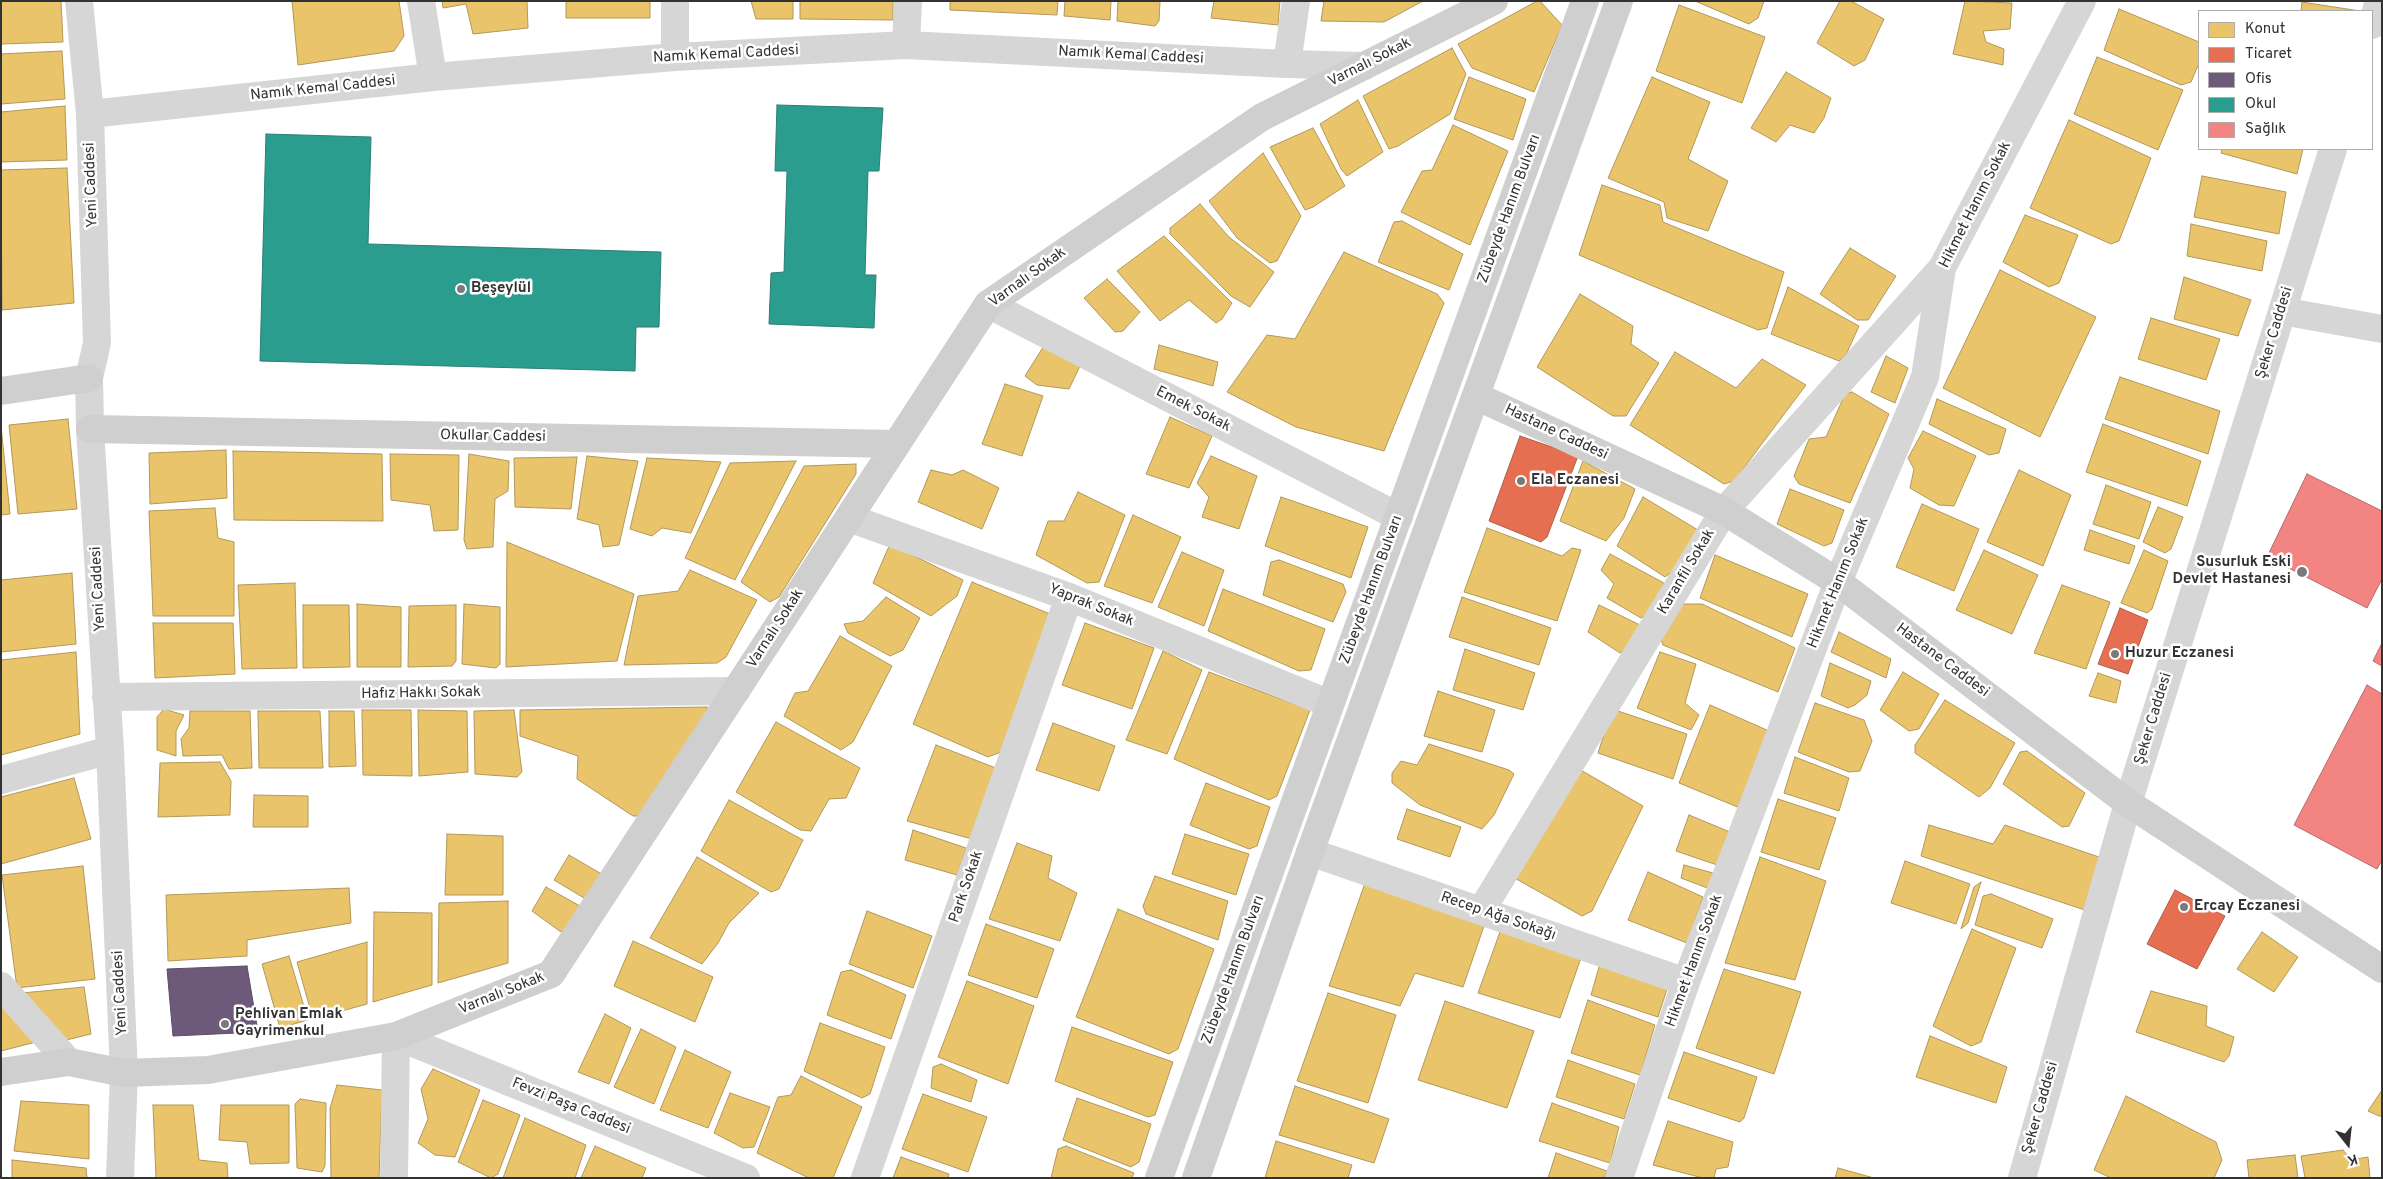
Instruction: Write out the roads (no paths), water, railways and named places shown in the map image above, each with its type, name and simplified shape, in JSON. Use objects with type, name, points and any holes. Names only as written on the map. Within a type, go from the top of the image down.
[{"type":"street","name":"Yeni Caddesi","points":[[79,1],[90,114],[97,343],[89,378],[90,429],[110,750],[124,1073],[120,1178]]},
{"type":"street","points":[[421,1],[433,76]]},
{"type":"street","points":[[674,1],[675,57]]},
{"type":"street","points":[[906,45],[908,1]]},
{"type":"street","points":[[1287,64],[1296,1]]},
{"type":"street","name":"Varnalı Sokak","points":[[1,1072],[69,1062],[124,1073],[208,1070],[396,1036],[551,974],[988,304],[1262,117],[1494,1]]},
{"type":"street","name":"Zübeyde Hanım Bulvarı","points":[[1159,1178],[1585,1]]},
{"type":"street","points":[[1196,1178],[1310,852],[1619,1]]},
{"type":"street","name":"Hikmet Hanım Sokak","points":[[1619,1178],[1686,982],[1838,582],[1925,377],[1942,268],[2082,1]]},
{"type":"street","points":[[2373,22],[2379,1]]},
{"type":"street","name":"Namık Kemal Caddesi","points":[[90,114],[433,76],[675,57],[906,45],[1287,64],[1364,66]]},
{"type":"street","name":"Şeker Caddesi","points":[[2022,1178],[2128,803],[2333,150]]},
{"type":"street","name":"Karanfil Sokak","points":[[1481,911],[1724,511],[1942,268]]},
{"type":"street","name":"Emek Sokak","points":[[988,304],[1399,517]]},
{"type":"street","points":[[2282,312],[2382,329]]},
{"type":"street","points":[[1,391],[89,378]]},
{"type":"street","name":"Hastane Caddesi","points":[[1476,396],[1724,511],[1838,582],[2128,803],[2382,970]]},
{"type":"street","name":"Okullar Caddesi","points":[[90,429],[897,444]]},
{"type":"street","name":"Yaprak Sokak","points":[[849,518],[1069,597],[1330,704]]},
{"type":"street","name":"Park Sokak","points":[[865,1178],[1069,597]]},
{"type":"street","name":"Hafız Hakkı Sokak","points":[[106,697],[736,690]]},
{"type":"street","points":[[1,780],[110,750]]},
{"type":"street","name":"Recep Ağa Sokağı","points":[[1310,852],[1686,982]]},
{"type":"street","points":[[1,986],[69,1062]]},
{"type":"street","points":[[394,1178],[396,1036]]},
{"type":"street","name":"Fevzi Paşa Caddesi","points":[[396,1036],[746,1178]]},
{"type":"place","name":"Beşeylül","points":[[461,289]]},
{"type":"place","name":"Ela Eczanesi","points":[[1521,481]]},
{"type":"place","name":"Susurluk Eski Devlet Hastanesi","points":[[2302,572]]},
{"type":"place","name":"Huzur Eczanesi","points":[[2115,654]]},
{"type":"place","name":"Ercay Eczanesi","points":[[2184,907]]},
{"type":"place","name":"Pehlivan Emlak Gayrimenkul","points":[[225,1024]]}]
